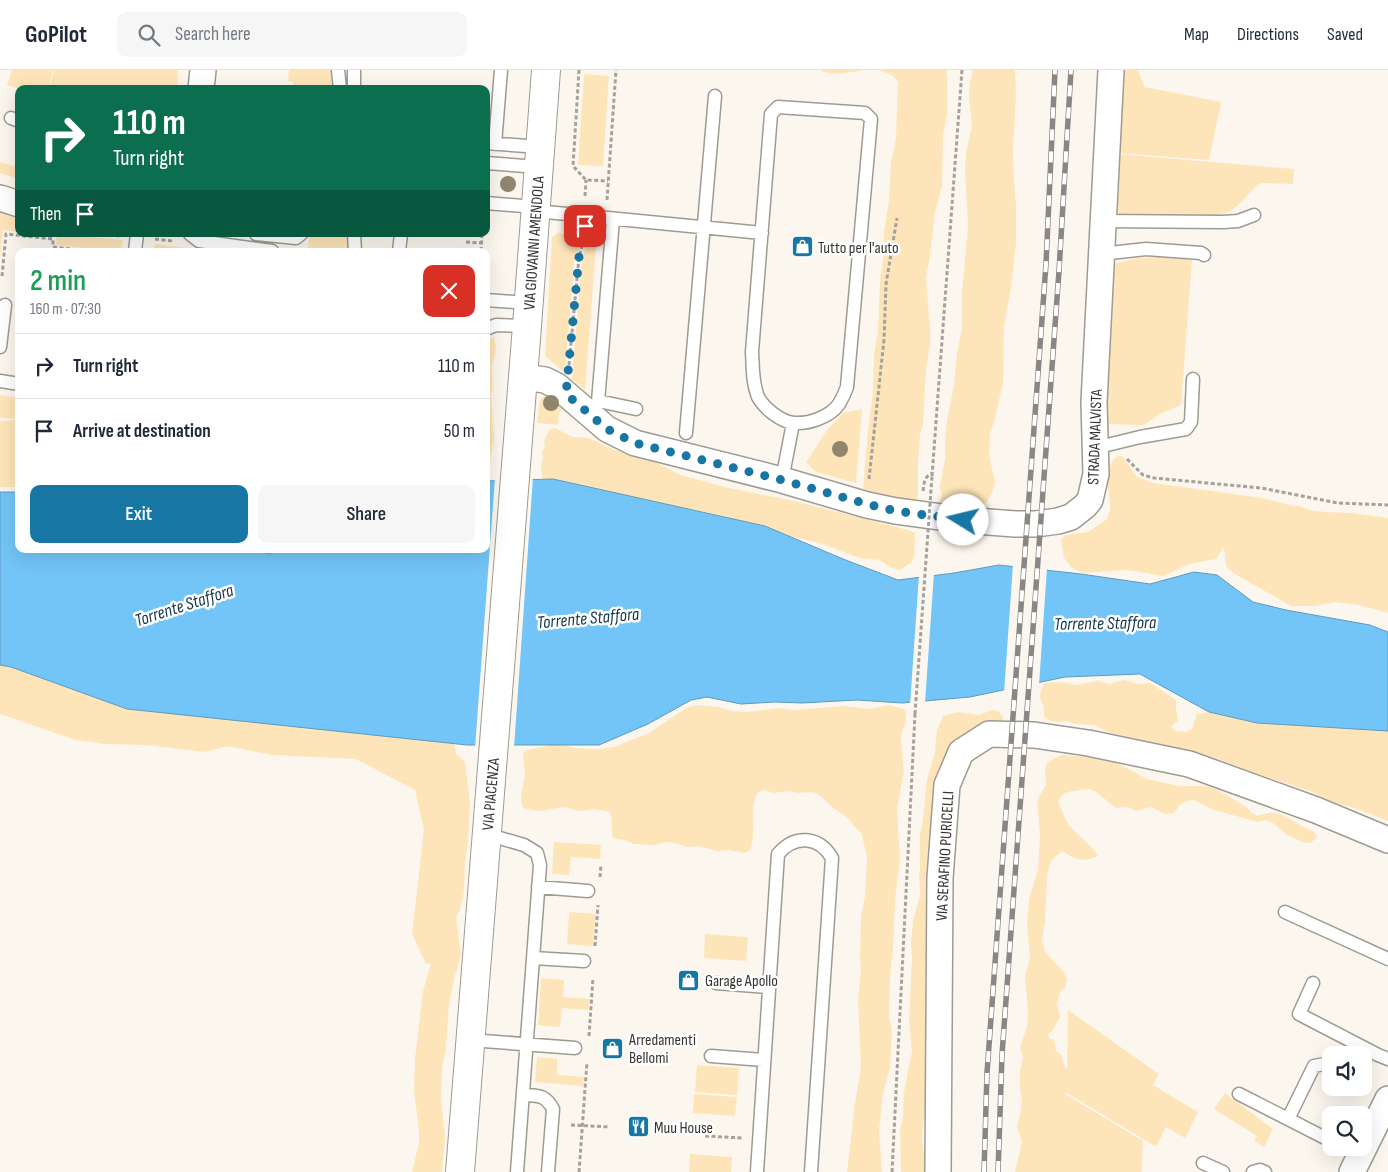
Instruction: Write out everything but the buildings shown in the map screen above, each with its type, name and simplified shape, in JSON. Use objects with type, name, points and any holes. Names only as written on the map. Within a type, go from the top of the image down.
[{"type":"main road","name":"VIA GIOVANNI AMENDOLA","points":[[520,416],[546,70]]},
{"type":"main road","name":"VIA PIACENZA","points":[[460,1172],[520,416]]},
{"type":"street","points":[[201,85],[202,70]]},
{"type":"street","name":"STRADA MALVISTA","points":[[523,377],[545,380],[557,386],[566,394],[594,409],[607,429],[635,443],[782,480],[867,504],[896,511],[963,520],[1036,524],[1058,521],[1071,516],[1090,500],[1105,445],[1094,402],[1111,70]]},
{"type":"street","points":[[0,198],[15,203]]},
{"type":"street","name":"VIA SERAFINO PURICELLI","points":[[938,1172],[940,878],[947,785],[961,752],[989,734],[1034,736],[1088,742],[1189,764],[1316,810],[1388,840]]},
{"type":"street","points":[[1353,1157],[1386,1109]]},
{"type":"lane","points":[[338,70],[340,85]]},
{"type":"lane","points":[[354,70],[354,85]]},
{"type":"lane","points":[[502,70],[491,144],[540,157]]},
{"type":"lane","points":[[686,433],[715,96]]},
{"type":"lane","points":[[778,107],[865,113],[870,120],[847,387],[838,405],[826,415],[813,421],[793,423],[774,415],[759,398],[753,379],[752,352],[771,114],[778,107]]},
{"type":"lane","points":[[490,163],[540,157]]},
{"type":"lane","points":[[490,203],[584,216],[762,233]]},
{"type":"lane","points":[[1103,221],[1223,222],[1238,221],[1254,215]]},
{"type":"lane","points":[[594,409],[609,218]]},
{"type":"lane","points":[[196,242],[247,248]]},
{"type":"lane","points":[[1102,254],[1146,249],[1201,253],[1204,255]]},
{"type":"lane","points":[[490,301],[528,314]]},
{"type":"lane","points":[[0,347],[3,304]]},
{"type":"lane","points":[[490,327],[528,314]]},
{"type":"lane","points":[[1105,445],[1186,429],[1191,422],[1193,379]]},
{"type":"lane","points":[[0,381],[15,383]]},
{"type":"lane","points":[[594,409],[604,402],[636,409]]},
{"type":"lane","points":[[782,480],[793,423]]},
{"type":"lane","points":[[486,834],[524,846],[537,853],[540,865],[518,1172]]},
{"type":"lane","points":[[756,1172],[778,854],[789,843],[799,840],[812,841],[821,845],[832,858],[811,1172]]},
{"type":"lane","points":[[538,887],[588,891]]},
{"type":"lane","points":[[1285,912],[1388,959]]},
{"type":"lane","points":[[533,958],[584,961]]},
{"type":"lane","points":[[716,983],[769,987]]},
{"type":"lane","points":[[1313,983],[1299,1014],[1378,1055],[1388,1058]]},
{"type":"lane","points":[[470,1040],[575,1048]]},
{"type":"lane","points":[[711,1056],[764,1060]]},
{"type":"lane","points":[[1288,1119],[1314,1066],[1322,1064]]},
{"type":"lane","points":[[1239,1094],[1322,1136]]},
{"type":"lane","points":[[523,1095],[542,1096],[549,1102],[552,1109],[548,1172]]},
{"type":"lane","points":[[1204,1163],[1223,1172]]},
{"type":"lane","points":[[1253,1172],[1260,1170],[1265,1172]]},
{"type":"path","points":[[579,70],[573,166],[586,180],[608,181]]},
{"type":"path","points":[[609,218],[608,181],[616,70]]},
{"type":"path","points":[[892,1172],[915,714],[962,70]]},
{"type":"path","points":[[566,394],[579,257],[586,237],[584,216]]},
{"type":"path","points":[[867,504],[884,340],[886,284],[897,218]]},
{"type":"path","points":[[2,276],[6,234],[15,235]]},
{"type":"path","points":[[32,237],[53,240],[52,247],[61,248]]},
{"type":"path","points":[[480,248],[482,237]]},
{"type":"path","points":[[466,242],[481,243]]},
{"type":"path","points":[[1105,445],[1130,462],[1143,475],[1154,478],[1261,488],[1338,502],[1388,505]]},
{"type":"path","points":[[600,884],[601,865]]},
{"type":"path","points":[[595,952],[598,903]]},
{"type":"path","points":[[588,1038],[593,971]]},
{"type":"path","points":[[579,1172],[587,1058]]},
{"type":"path","points":[[552,1123],[610,1128]]},
{"type":"path","points":[[705,1136],[759,1140]]},
{"type":"shaded area","points":[[12,70],[53,70],[49,85],[15,85],[15,88],[7,85]]},
{"type":"shaded area","points":[[54,70],[178,70],[177,85],[50,85]]},
{"type":"shaded area","points":[[289,70],[331,70],[333,85],[293,85],[293,82],[288,81]]},
{"type":"shaded area","points":[[820,70],[864,70],[836,74]]},
{"type":"shaded area","points":[[878,70],[947,70],[947,113],[943,136],[942,186],[935,213],[926,278],[930,345],[926,369],[923,425],[920,435],[918,494],[914,503],[890,500],[886,495],[875,495],[863,488],[873,392],[874,354],[878,331],[884,232],[889,200],[891,162],[896,138],[898,82],[892,75]]},
{"type":"shaded area","points":[[973,70],[1015,70],[1016,97],[1013,148],[1016,243],[1004,327],[1003,383],[990,435],[989,454],[995,483],[987,502],[979,506],[969,505],[953,510],[939,505],[942,496],[940,487],[945,458],[947,420],[962,328],[962,293],[968,225],[965,170],[966,153],[972,126],[969,97]]},
{"type":"shaded area","points":[[1121,70],[1138,70],[1145,87],[1221,102],[1209,160],[1118,153]]},
{"type":"shaded area","points":[[584,74],[609,76],[603,166],[578,165]]},
{"type":"shaded area","points":[[1117,154],[1293,169],[1293,184],[1260,183],[1232,210],[1210,216],[1121,215],[1114,205]]},
{"type":"shaded area","points":[[0,162],[15,167],[15,178],[0,173]]},
{"type":"shaded area","points":[[0,213],[15,218],[15,232],[3,230],[0,260]]},
{"type":"shaded area","points":[[557,233],[582,235],[574,264],[565,373],[545,356],[552,237]]},
{"type":"shaded area","points":[[57,237],[90,237],[123,240],[122,248],[82,248],[56,245]]},
{"type":"shaded area","points":[[309,237],[347,237],[349,248],[308,248]]},
{"type":"shaded area","points":[[591,237],[596,246],[585,390],[572,379],[582,258]]},
{"type":"shaded area","points":[[155,244],[186,248],[154,248]]},
{"type":"shaded area","points":[[1137,258],[1192,259],[1181,405],[1160,414],[1144,425],[1102,424],[1110,265]]},
{"type":"shaded area","points":[[494,337],[496,350],[492,367],[493,388],[491,396],[494,438],[490,460],[490,338]]},
{"type":"shaded area","points":[[0,395],[15,397],[15,419],[0,418]]},
{"type":"shaded area","points":[[551,395],[570,405],[559,412],[558,425],[537,423],[540,400],[545,396]]},
{"type":"shaded area","points":[[862,409],[856,483],[816,472],[806,462],[828,429],[843,413]]},
{"type":"shaded area","points":[[15,420],[15,487],[0,487],[0,421]]},
{"type":"shaded area","points":[[555,428],[573,437],[589,438],[614,450],[638,454],[681,475],[908,530],[915,533],[912,562],[900,570],[892,568],[879,560],[859,558],[823,544],[775,533],[720,515],[696,510],[604,501],[544,480],[541,465],[543,459],[542,451],[545,447],[544,441],[548,432]]},
{"type":"shaded area","points":[[1118,456],[1122,456],[1137,477],[1153,483],[1262,498],[1300,506],[1309,510],[1388,518],[1388,613],[1359,605],[1336,602],[1315,606],[1291,606],[1233,573],[1226,567],[1224,547],[1216,559],[1189,564],[1164,576],[1126,570],[1083,573],[1072,568],[1064,558],[1061,540],[1065,535],[1088,532],[1107,519],[1110,508],[1108,472],[1113,460]]},
{"type":"shaded area","points":[[0,651],[454,741],[456,754],[465,762],[470,802],[464,892],[460,910],[456,917],[461,955],[449,1004],[446,1048],[442,1067],[441,1099],[445,1136],[442,1172],[412,1172],[419,1143],[414,1089],[415,1058],[423,991],[431,963],[426,964],[412,934],[424,830],[415,790],[356,759],[272,755],[227,746],[205,752],[147,745],[105,744],[76,740],[0,714]]},
{"type":"shaded area","points":[[1125,680],[1137,684],[1150,683],[1176,700],[1178,721],[1171,726],[1175,731],[1186,732],[1192,729],[1197,714],[1209,712],[1257,723],[1388,731],[1388,821],[1215,758],[1107,732],[1095,725],[1051,721],[1044,717],[1044,707],[1039,696],[1044,683],[1059,682],[1075,685],[1099,681],[1109,684]]},
{"type":"shaded area","points":[[697,705],[747,712],[780,708],[794,710],[844,706],[869,709],[889,705],[904,709],[906,713],[906,722],[901,735],[904,771],[897,810],[900,860],[895,899],[890,976],[889,1013],[892,1034],[890,1067],[883,1094],[879,1131],[882,1172],[847,1172],[855,1102],[861,1069],[858,1000],[861,971],[861,917],[865,896],[867,857],[861,832],[858,831],[848,818],[818,794],[789,791],[773,793],[765,790],[758,792],[753,806],[753,839],[748,852],[744,853],[729,850],[717,851],[698,846],[688,847],[671,842],[654,845],[634,844],[613,837],[610,812],[593,809],[580,811],[564,807],[539,811],[526,809],[522,806],[521,796],[525,775],[523,753],[527,750],[557,744],[590,749],[614,747],[649,733],[686,708]]},
{"type":"shaded area","points":[[992,710],[999,711],[1003,718],[1001,725],[968,737],[927,977],[928,1015],[926,1023],[929,1084],[922,1138],[924,1172],[901,1172],[900,1131],[904,1092],[912,1051],[909,1021],[911,943],[913,920],[920,893],[920,834],[927,779],[935,752],[937,730],[943,716],[957,712],[979,715]]},
{"type":"shaded area","points":[[1062,755],[1102,758],[1117,763],[1147,779],[1179,786],[1210,787],[1225,794],[1258,816],[1274,813],[1287,817],[1313,831],[1317,838],[1310,843],[1302,842],[1286,834],[1273,823],[1266,820],[1258,822],[1214,810],[1194,800],[1186,801],[1174,813],[1165,814],[1151,807],[1135,811],[1128,807],[1116,808],[1096,792],[1089,789],[1063,794],[1058,801],[1071,828],[1098,856],[1079,860],[1062,851],[1051,861],[1047,875],[1045,922],[1042,940],[1045,952],[1064,972],[1067,980],[1065,988],[1060,992],[1057,1004],[1060,1017],[1053,1030],[1048,1034],[1049,1038],[1054,1040],[1056,1051],[1062,1057],[1067,1070],[1068,1010],[1159,1074],[1153,1085],[1198,1112],[1185,1138],[1166,1127],[1156,1147],[1067,1093],[1065,1094],[1143,1141],[1142,1172],[1015,1172],[1022,1142],[1017,1127],[1022,1098],[1020,1071],[1023,1058],[1020,1047],[1027,1027],[1028,1011],[1025,976],[1030,959],[1027,923],[1029,899],[1038,870],[1040,834],[1037,804],[1046,785],[1045,769],[1047,762]]},
{"type":"shaded area","points":[[554,842],[601,845],[600,859],[571,857],[569,875],[552,874]]},
{"type":"shaded area","points":[[569,912],[596,914],[593,946],[567,944]]},
{"type":"shaded area","points":[[705,934],[748,937],[746,961],[704,958]]},
{"type":"shaded area","points":[[541,978],[564,980],[563,997],[590,999],[588,1010],[562,1008],[560,1027],[538,1025]]},
{"type":"shaded area","points":[[537,1057],[557,1059],[557,1075],[584,1077],[583,1086],[535,1082]]},
{"type":"shaded area","points":[[697,1065],[739,1068],[737,1095],[695,1092]]},
{"type":"shaded area","points":[[1225,1093],[1273,1129],[1264,1147],[1254,1141],[1257,1136],[1214,1109]]},
{"type":"shaded area","points":[[694,1094],[737,1097],[735,1116],[693,1113]]},
{"type":"shaded area","points":[[690,1154],[732,1157],[731,1172],[689,1172]]},
{"type":"water","name":"Torrente Staffora","points":[[553,479],[765,526],[898,580],[999,565],[1150,584],[1194,572],[1217,575],[1253,602],[1370,625],[1388,632],[1388,731],[1257,723],[1209,712],[1140,674],[1065,677],[970,697],[902,703],[857,700],[741,704],[707,697],[691,700],[648,724],[599,745],[467,745],[127,709],[11,667],[0,665],[0,492],[15,492],[15,553],[490,553],[490,481]]},
{"type":"pier","points":[[533,477],[514,748],[475,748],[490,553],[495,478]]},
{"type":"pier","points":[[1013,564],[1047,568],[1039,685],[1004,693]]},
{"type":"pier","points":[[934,573],[925,703],[910,705],[919,575]]},
{"type":"railway","points":[[984,1172],[987,1073],[1046,264],[1055,70]]},
{"type":"railway","points":[[998,1172],[1002,1055],[1059,271],[1071,70]]},
{"type":"place","name":"Tutto per l'auto","points":[[802,247]]},
{"type":"place","name":"Garage Apollo","points":[[689,980]]},
{"type":"place","name":"Arredamenti Bellomi","points":[[613,1048]]},
{"type":"place","name":"Muu House","points":[[638,1127]]},
{"type":"route","points":[[585,226],[586,237],[579,257],[566,394],[607,429],[635,443],[782,480],[867,504],[896,511],[963,520]]}]
